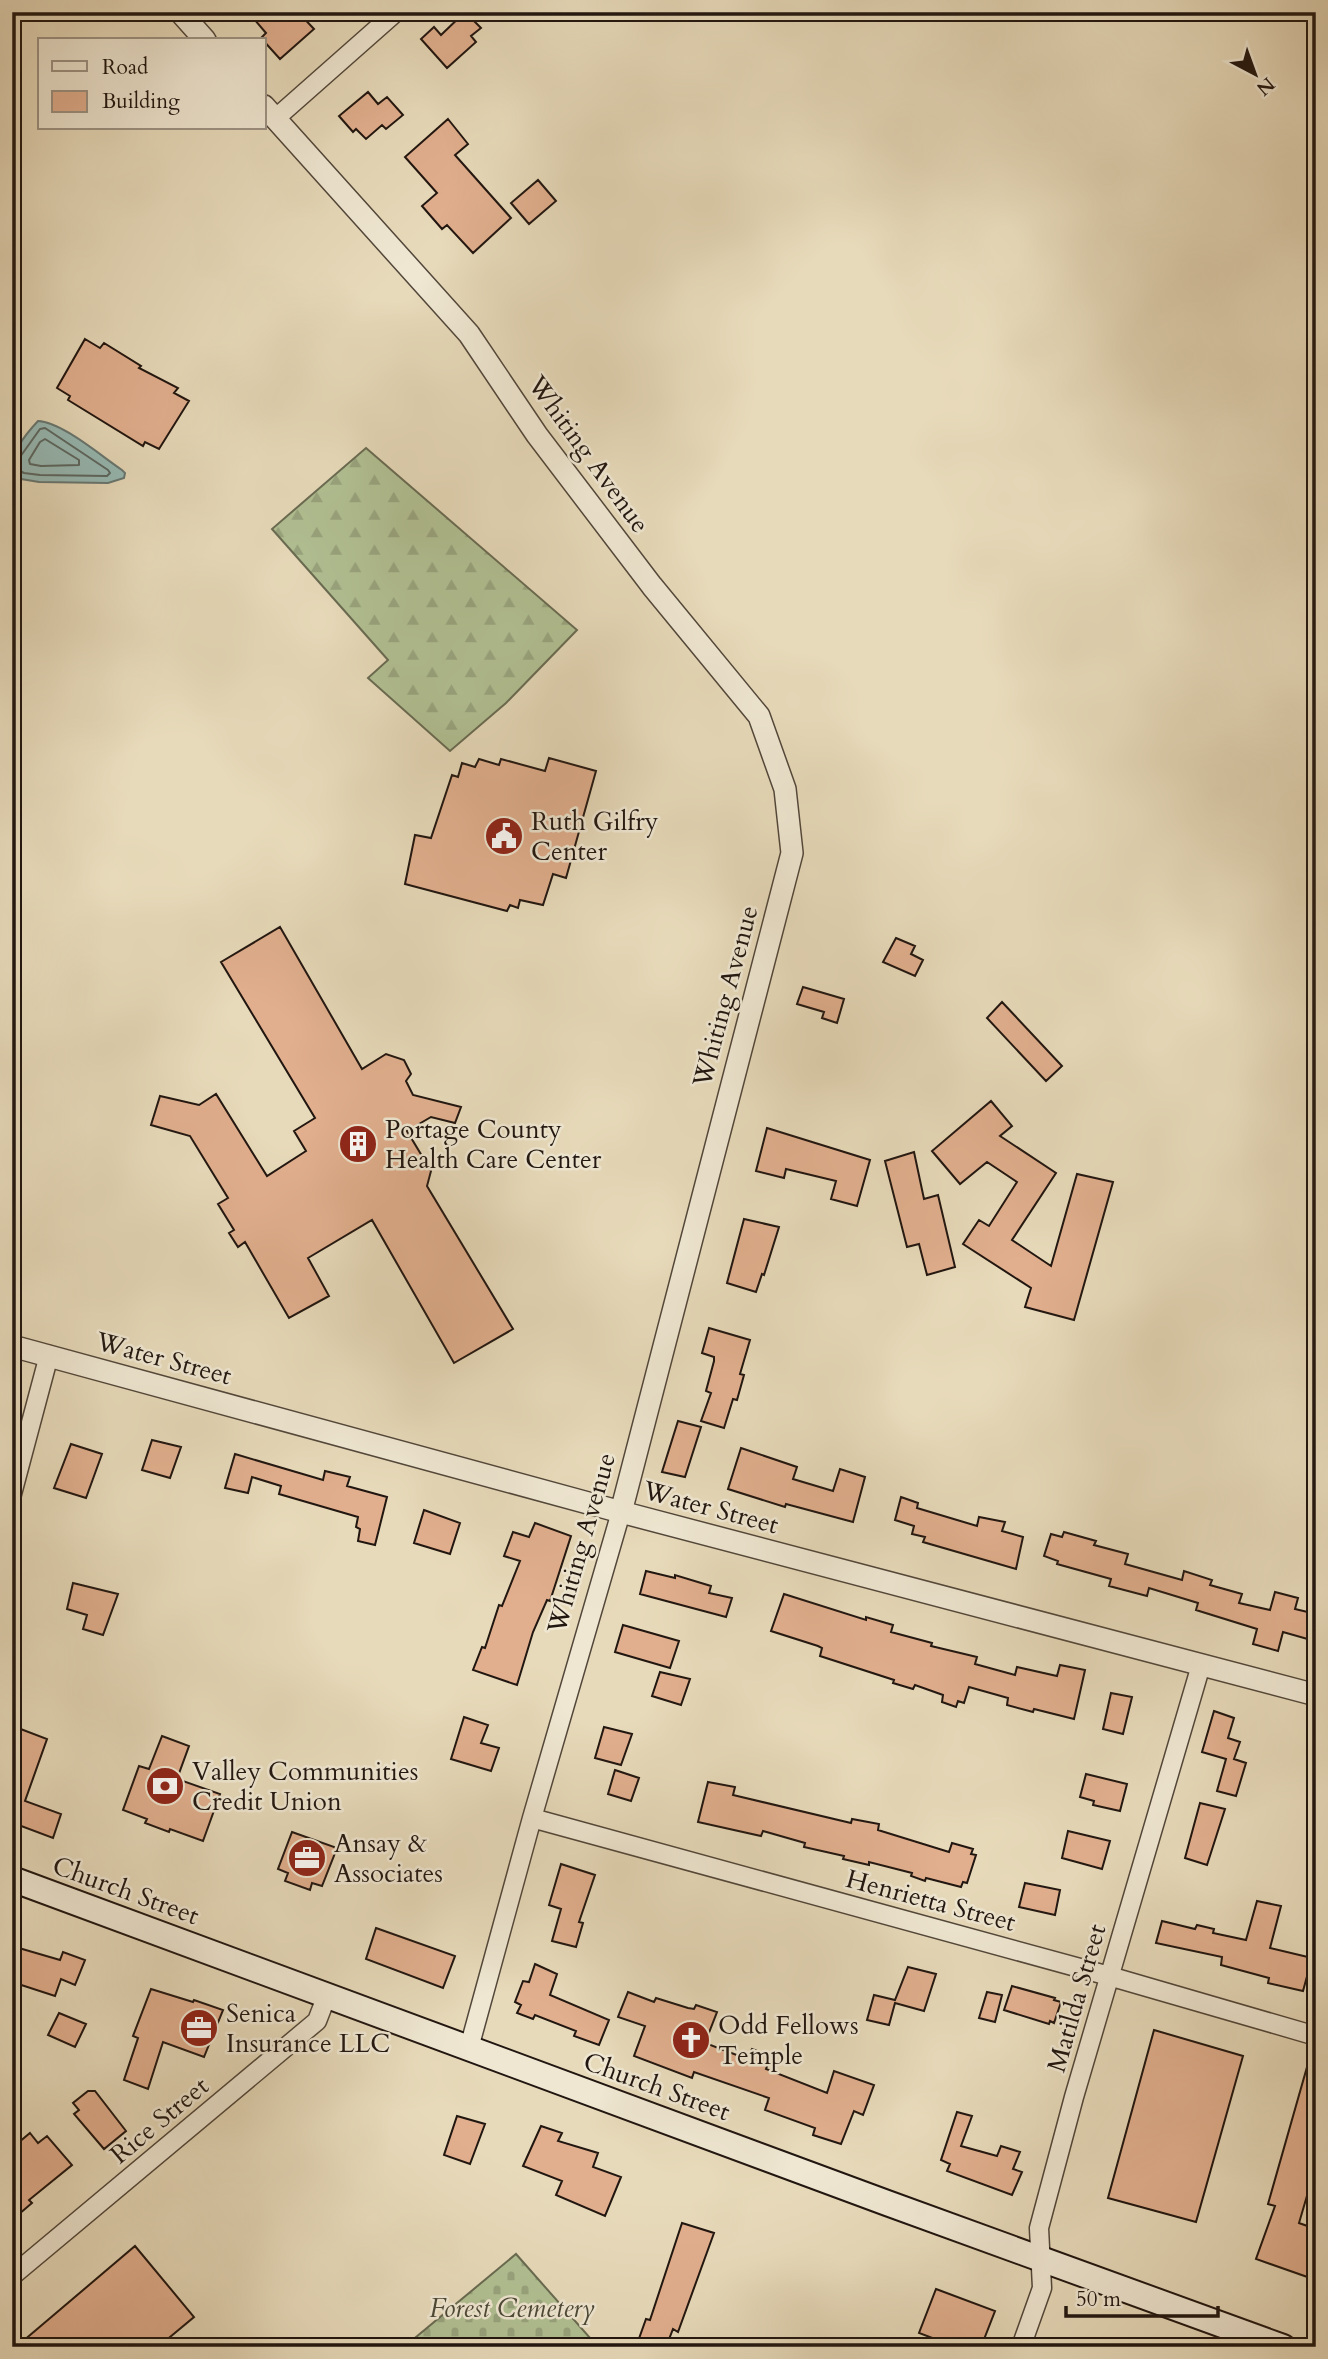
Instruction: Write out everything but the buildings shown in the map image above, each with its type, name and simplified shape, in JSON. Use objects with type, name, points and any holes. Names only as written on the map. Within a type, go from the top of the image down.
[{"type":"main road","name":"Church Street","points":[[12,1879],[1283,2347]]},
{"type":"street","points":[[180,12],[203,38]]},
{"type":"street","points":[[270,112],[396,12]]},
{"type":"street","name":"Whiting Avenue","points":[[270,112],[469,334],[542,441],[652,586],[759,716],[785,789],[793,853],[621,1512],[532,1818],[469,2048]]},
{"type":"street","name":"Water Street","points":[[12,1346],[621,1512],[1316,1695]]},
{"type":"street","points":[[12,1494],[48,1355]]},
{"type":"street","name":"Matilda Street","points":[[1021,2347],[1042,2288],[1039,2228],[1201,1665]]},
{"type":"street","name":"Henrietta Street","points":[[532,1818],[1110,1976],[1316,2036]]},
{"type":"street","name":"Rice Street","points":[[12,2276],[317,2021],[327,1995]]},
{"type":"green space","points":[[366,448],[577,630],[506,703],[450,751],[368,678],[388,660],[272,529]]},
{"type":"green space","name":"Forest Cemetery","points":[[516,2254],[598,2347],[404,2347]]},
{"type":"water","points":[[38,421],[58,427],[81,441],[122,470],[125,473],[124,478],[108,483],[39,482],[21,479],[12,472],[14,457],[24,438]]},
{"type":"place","name":"Ruth Gilfry Center","points":[[504,836]]},
{"type":"place","name":"Portage County Health Care Center","points":[[358,1144]]},
{"type":"place","name":"Valley Communities Credit Union","points":[[165,1786]]},
{"type":"place","name":"Ansay & Associates","points":[[307,1858]]},
{"type":"place","name":"Senica Insurance LLC","points":[[199,2028]]},
{"type":"place","name":"Odd Fellows Temple","points":[[691,2040]]}]
